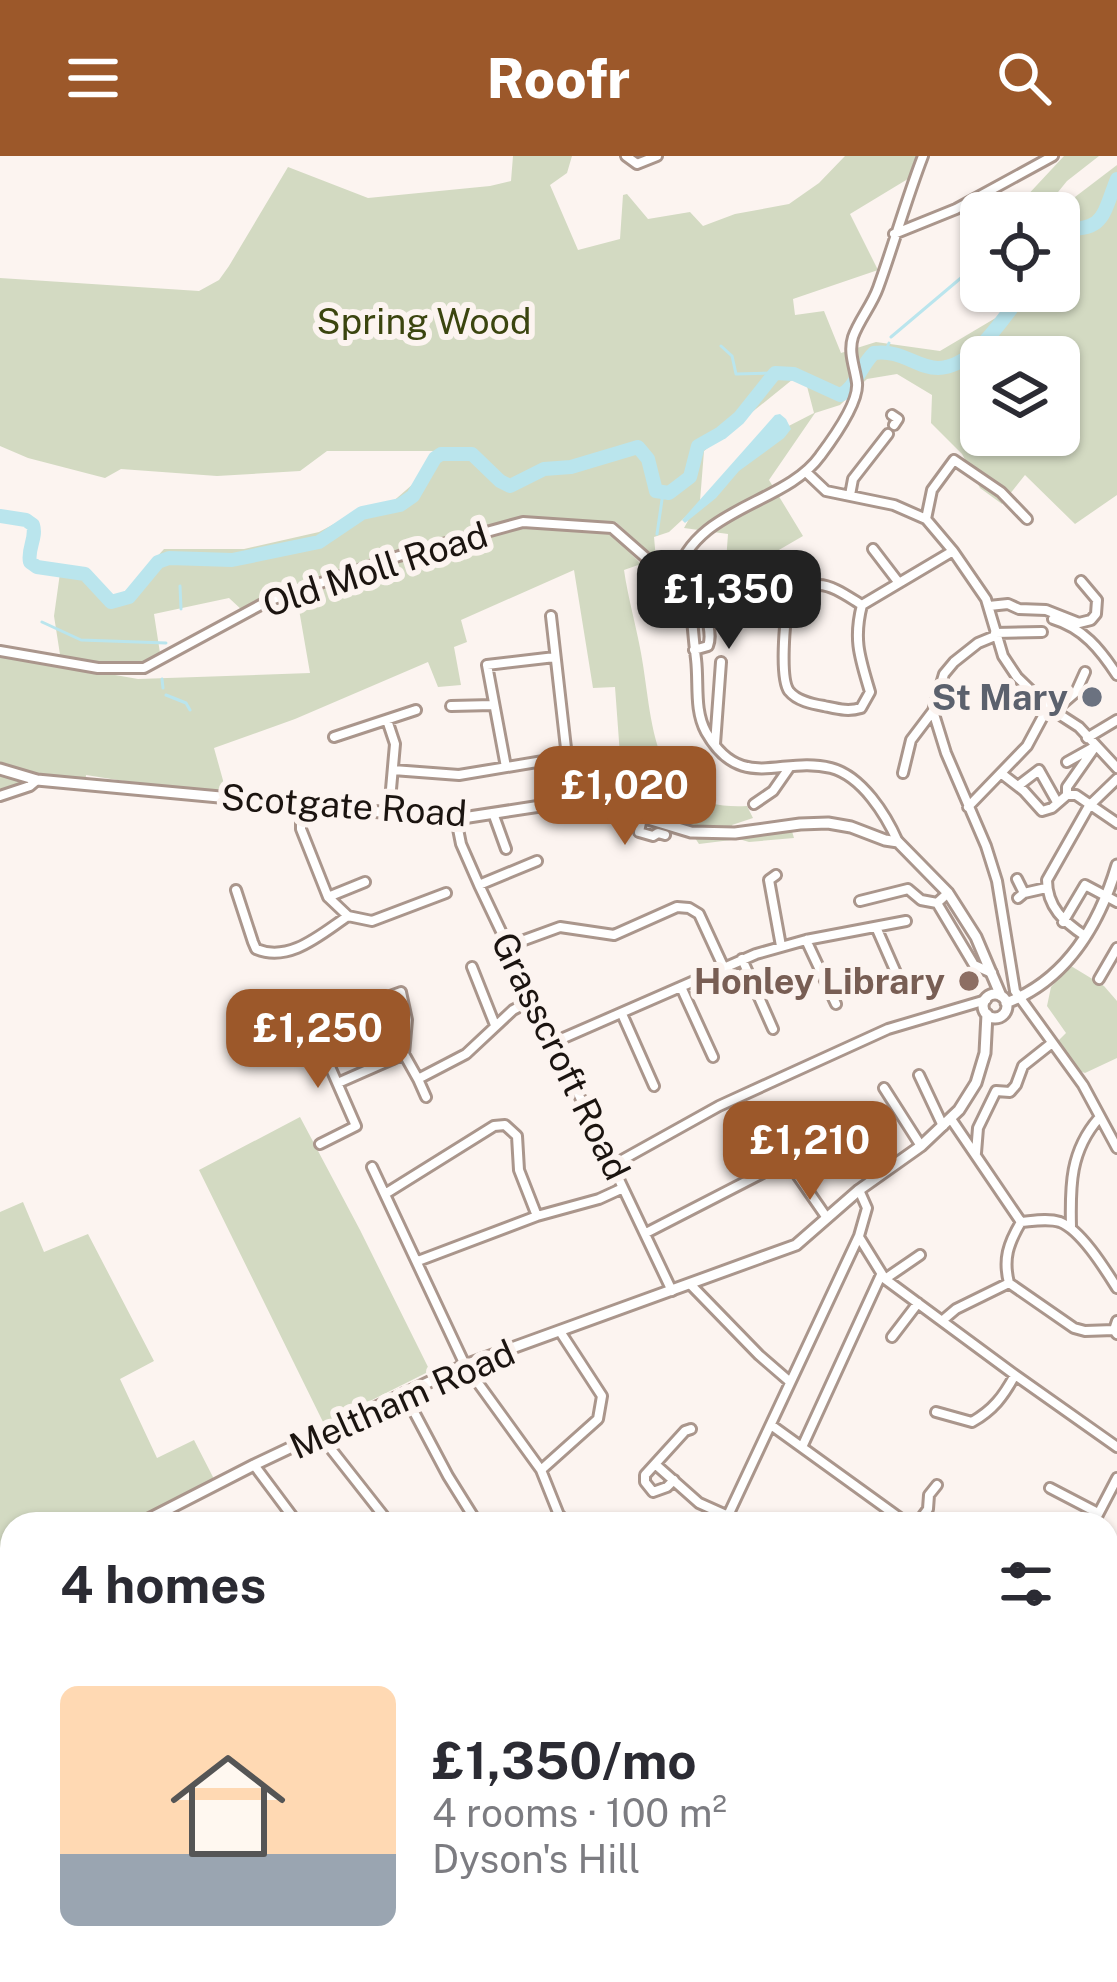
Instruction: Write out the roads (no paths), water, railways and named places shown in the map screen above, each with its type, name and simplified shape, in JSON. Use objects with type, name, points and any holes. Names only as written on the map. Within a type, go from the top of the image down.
[{"type":"street","points":[[626,156],[640,164],[657,156]]},
{"type":"street","points":[[922,156],[877,292],[854,335],[857,384],[848,412],[806,472],[721,519],[682,556],[676,578],[687,585],[698,712],[715,745],[741,766],[830,767],[846,773],[876,803],[898,842],[948,893],[976,938],[1004,999],[1003,1015],[988,1039]]},
{"type":"street","points":[[894,234],[956,209],[1053,156]]},
{"type":"street","points":[[850,495],[854,479],[892,424]]},
{"type":"street","points":[[926,518],[932,490],[954,460],[1001,492],[1027,518]]},
{"type":"street","points":[[806,472],[826,490],[894,505],[926,518],[989,606],[1003,656],[1018,676],[1051,709],[1079,727],[1117,768]]},
{"type":"street","name":"Old Moll Road","points":[[0,651],[98,668],[144,668],[268,601],[399,556],[523,522],[612,528],[676,578]]},
{"type":"street","points":[[873,549],[899,584]]},
{"type":"street","points":[[862,605],[817,585],[797,594],[789,604],[783,667],[786,684],[808,704],[851,711],[862,707],[870,692],[857,649],[862,605],[953,550]]},
{"type":"street","points":[[989,606],[1046,610],[1086,622],[1096,614],[1097,599],[1081,581]]},
{"type":"street","points":[[694,650],[708,646],[711,639],[705,619],[710,604]]},
{"type":"street","points":[[550,616],[567,757]]},
{"type":"street","points":[[1053,619],[1094,643],[1117,675]]},
{"type":"street","points":[[903,773],[911,740],[933,708],[953,662],[994,634],[1042,632]]},
{"type":"street","points":[[506,767],[487,665],[555,657]]},
{"type":"street","points":[[715,745],[721,662]]},
{"type":"street","points":[[968,807],[1027,746],[1051,709],[1076,692],[1085,672]]},
{"type":"street","points":[[451,706],[493,705]]},
{"type":"street","points":[[933,708],[986,846],[1001,902],[1015,991],[1083,1084],[1117,1148]]},
{"type":"street","points":[[334,737],[416,710]]},
{"type":"street","points":[[387,720],[395,744],[389,812]]},
{"type":"street","points":[[1088,738],[1117,721]]},
{"type":"street","points":[[358,730],[363,744]]},
{"type":"street","points":[[1067,762],[1095,747]]},
{"type":"street","points":[[1067,795],[1067,787],[1095,747]]},
{"type":"street","points":[[393,770],[450,776],[579,755]]},
{"type":"street","points":[[754,804],[773,791],[789,768]]},
{"type":"street","name":"Scotgate Road","points":[[0,769],[37,780],[456,819],[533,805],[578,803],[615,808],[691,832],[828,824],[898,842]]},
{"type":"street","points":[[1018,786],[1040,770],[1057,802]]},
{"type":"street","points":[[1002,774],[1046,817],[1067,795],[1117,823]]},
{"type":"street","points":[[1085,936],[1063,922],[1046,888],[1047,880],[1089,806],[1117,779]]},
{"type":"street","points":[[0,796],[37,780]]},
{"type":"street","points":[[301,804],[301,829],[328,897],[348,916],[372,921],[446,892]]},
{"type":"street","points":[[494,813],[506,849]]},
{"type":"street","points":[[642,818],[639,832],[664,835]]},
{"type":"street","name":"Grasscroft Road","points":[[456,819],[479,885],[672,1291]]},
{"type":"street","points":[[479,885],[537,861]]},
{"type":"street","points":[[986,1006],[994,994],[1020,998],[1055,976],[1112,899],[1117,866]]},
{"type":"street","points":[[756,879],[773,878],[781,946]]},
{"type":"street","points":[[1017,879],[1021,896],[1046,888]]},
{"type":"street","points":[[328,897],[365,882]]},
{"type":"street","points":[[1063,922],[1085,885],[1112,899]]},
{"type":"street","points":[[860,901],[908,889],[921,900],[937,904],[974,965],[992,974]]},
{"type":"street","points":[[236,890],[256,949],[267,953],[301,948],[348,916]]},
{"type":"street","points":[[937,904],[948,893]]},
{"type":"street","points":[[508,946],[560,927],[614,935],[677,908],[689,908],[699,914],[723,966]]},
{"type":"street","points":[[552,1043],[742,959],[806,940],[906,921]]},
{"type":"street","points":[[876,927],[901,984]]},
{"type":"street","points":[[806,940],[836,1004]]},
{"type":"street","points":[[1099,979],[1117,948]]},
{"type":"street","points":[[742,959],[773,1029]]},
{"type":"street","points":[[472,968],[495,1024]]},
{"type":"street","points":[[988,1039],[986,1006],[992,974]]},
{"type":"street","points":[[681,987],[712,1057]]},
{"type":"street","points":[[368,1004],[406,990],[404,1054],[426,1097]]},
{"type":"street","points":[[418,1078],[466,1054],[495,1024],[532,1000]]},
{"type":"street","points":[[613,1165],[719,1106],[888,1029],[926,1016],[986,1006]]},
{"type":"street","points":[[986,1006],[994,1018],[1003,1015]]},
{"type":"street","points":[[622,1014],[654,1086]]},
{"type":"street","points":[[308,1026],[318,1029],[356,1126],[320,1144]]},
{"type":"street","name":"Meltham Road","points":[[162,1512],[465,1365],[796,1245],[947,1122],[976,1083],[988,1039]]},
{"type":"street","points":[[976,1154],[978,1128],[996,1091],[1010,1093],[1023,1066],[1052,1043]]},
{"type":"street","points":[[338,1083],[404,1054]]},
{"type":"street","points":[[919,1075],[947,1122],[958,1129],[1021,1222]]},
{"type":"street","points":[[884,1088],[921,1146]]},
{"type":"street","points":[[916,1103],[929,1096]]},
{"type":"street","points":[[1071,1229],[1070,1178],[1080,1144],[1100,1118]]},
{"type":"street","points":[[385,1194],[494,1126],[505,1126],[518,1136],[519,1170],[537,1216]]},
{"type":"street","points":[[958,1129],[978,1128]]},
{"type":"street","points":[[646,1233],[782,1162],[791,1166],[827,1218]]},
{"type":"street","points":[[372,1167],[465,1365],[541,1470],[558,1512]]},
{"type":"street","points":[[418,1261],[623,1188]]},
{"type":"street","points":[[730,1512],[859,1236],[867,1208],[859,1190]]},
{"type":"street","points":[[1021,1222],[1062,1222],[1087,1246],[1117,1288]]},
{"type":"street","points":[[1021,1222],[1006,1250],[1009,1283],[1074,1328],[1096,1332],[1116,1328]]},
{"type":"street","points":[[859,1236],[883,1277],[1117,1447]]},
{"type":"street","points":[[802,1447],[883,1277],[920,1255]]},
{"type":"street","points":[[943,1320],[1009,1283]]},
{"type":"street","points":[[691,1285],[789,1381]]},
{"type":"street","points":[[892,1337],[918,1303]]},
{"type":"street","points":[[541,1470],[598,1419],[602,1403],[561,1333]]},
{"type":"street","points":[[936,1412],[977,1420],[999,1404],[1015,1376]]},
{"type":"street","points":[[404,1393],[470,1512]]},
{"type":"street","points":[[771,1425],[891,1512]]},
{"type":"street","points":[[674,1480],[652,1492],[645,1475],[691,1430]]},
{"type":"street","points":[[320,1435],[381,1512]]},
{"type":"street","points":[[655,1464],[713,1512]]},
{"type":"street","points":[[254,1465],[289,1512]]},
{"type":"street","points":[[1099,1512],[1117,1478]]},
{"type":"street","points":[[926,1512],[937,1485]]},
{"type":"street","points":[[1050,1488],[1096,1512]]},
{"type":"water","points":[[780,414],[791,429],[784,438],[739,471],[685,523],[682,520]]},
{"type":"waterway","points":[[1080,228],[1100,219],[1117,179]]},
{"type":"waterway","points":[[891,337],[960,279]]},
{"type":"waterway","points":[[0,516],[33,525],[30,562],[85,574],[111,602],[129,597],[158,562],[169,558],[232,560],[319,542],[362,513],[400,505],[413,496],[441,454],[472,454],[510,486],[544,469],[571,467],[638,447],[648,459],[656,491],[669,493],[690,477],[698,446],[739,418],[775,373],[794,374],[840,395],[874,353],[938,368],[961,361],[1009,312]]},
{"type":"waterway","points":[[885,352],[889,343]]},
{"type":"waterway","points":[[721,346],[732,356],[736,374],[775,373]]},
{"type":"waterway","points":[[657,534],[663,493]]},
{"type":"waterway","points":[[180,586],[181,609]]},
{"type":"waterway","points":[[42,622],[81,640],[166,643]]},
{"type":"waterway","points":[[162,679],[163,688]]},
{"type":"waterway","points":[[166,695],[186,703],[190,710]]},
{"type":"place","name":"St Mary","points":[[1092,697]]},
{"type":"place","name":"Honley Library","points":[[969,981]]},
{"type":"park label","name":"Spring Wood","points":[[424,321]]}]
